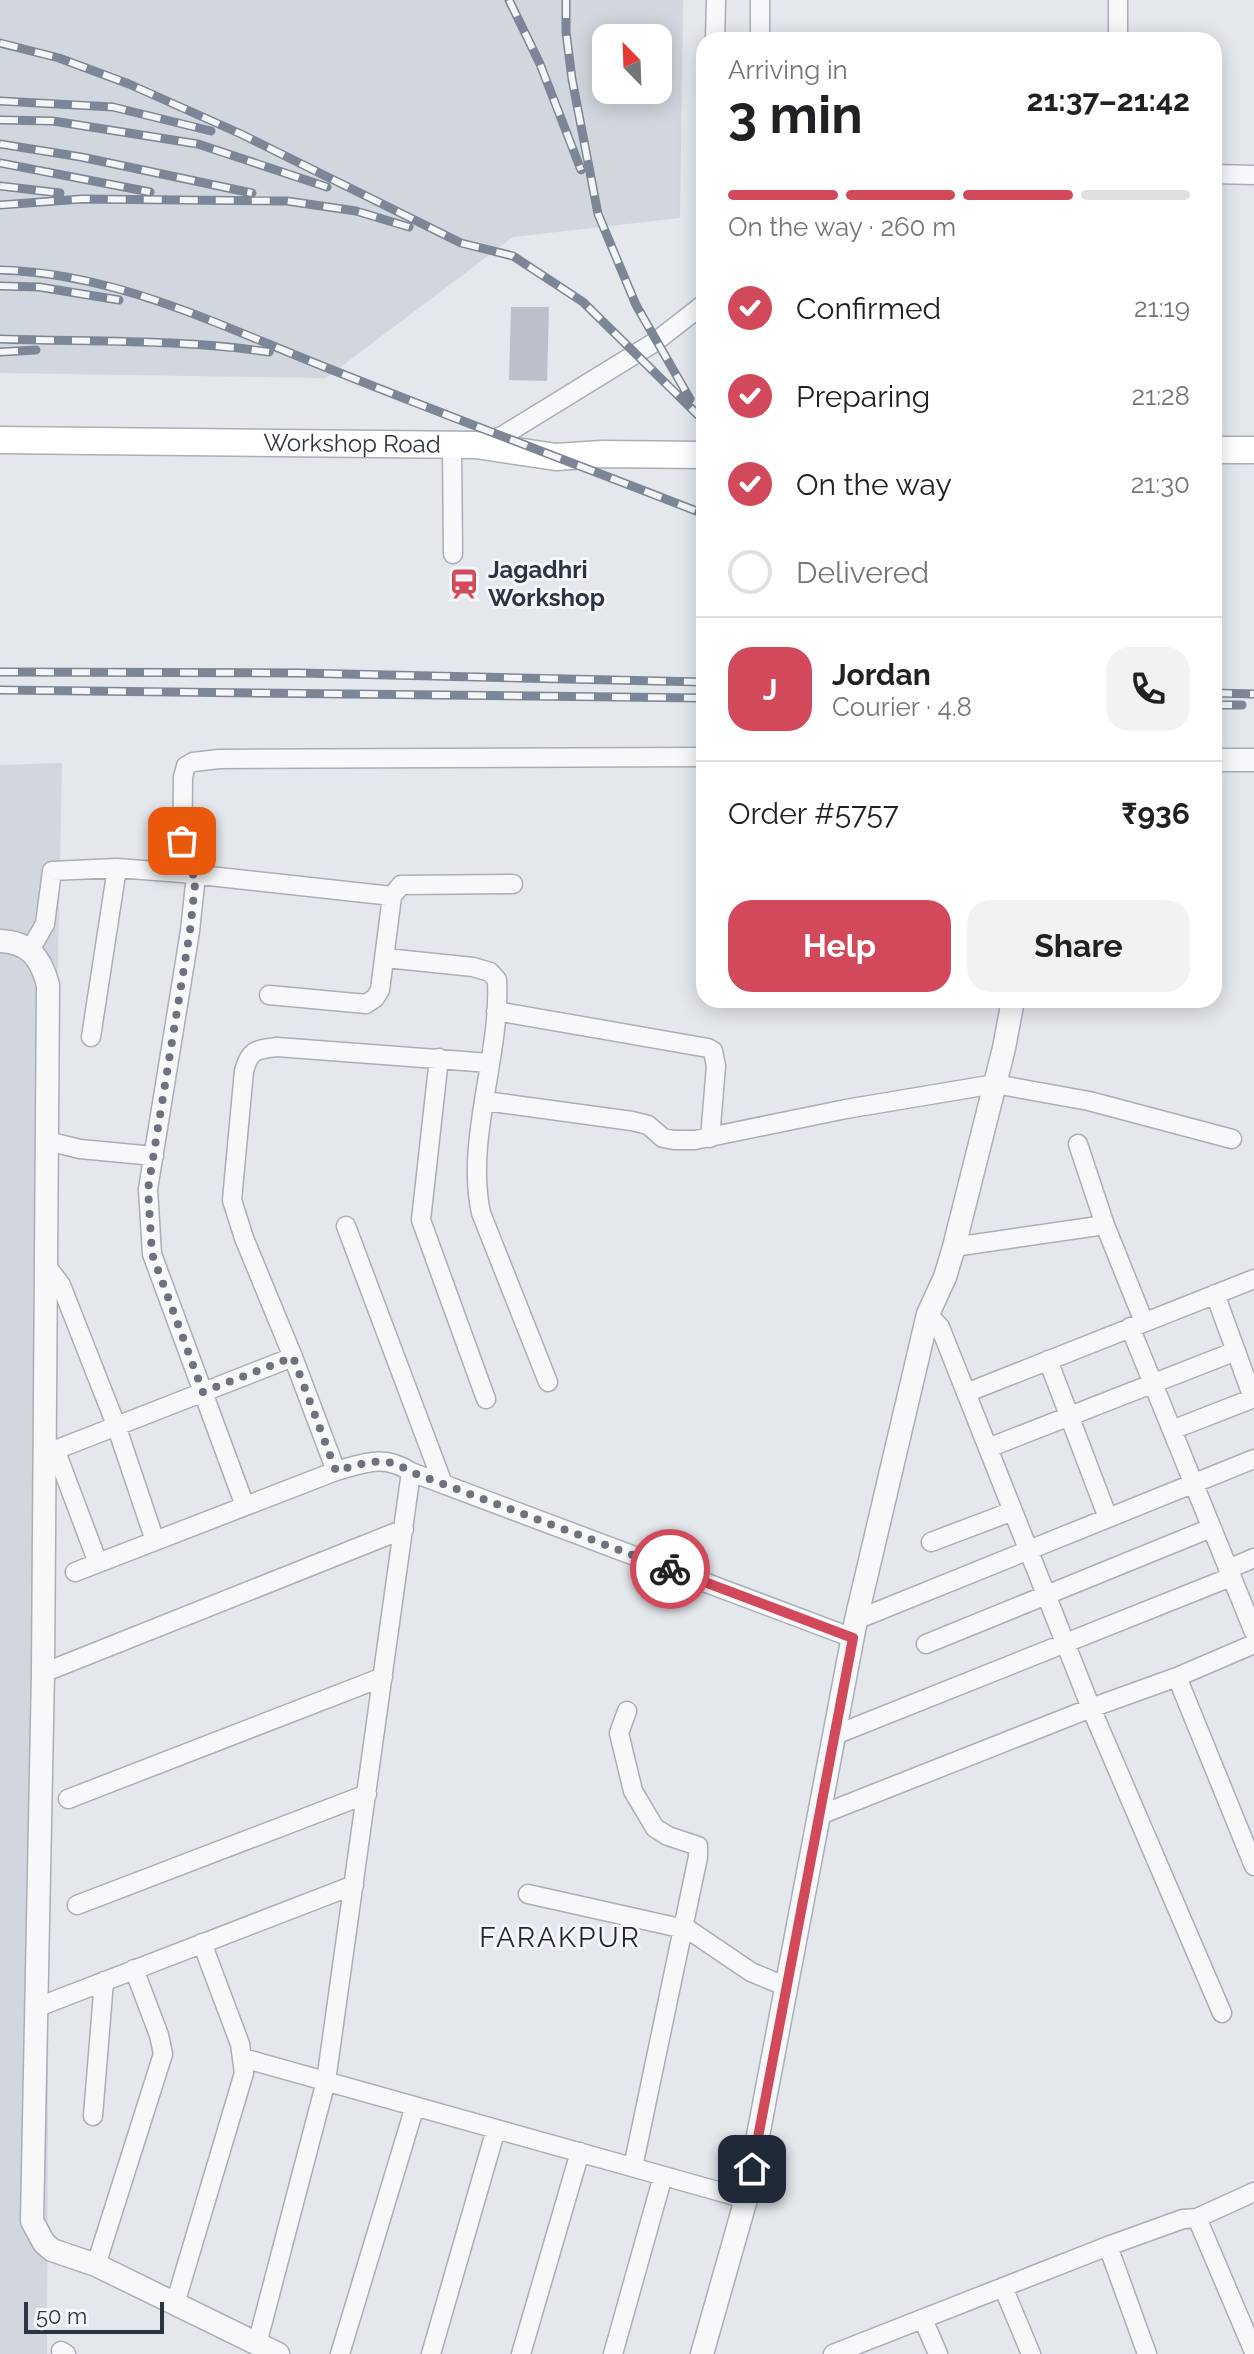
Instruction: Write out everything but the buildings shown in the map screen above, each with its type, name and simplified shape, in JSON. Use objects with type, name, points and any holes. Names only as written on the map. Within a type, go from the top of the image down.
[{"type":"main road","name":"Workshop Road","points":[[0,440],[464,445],[556,457],[696,455]]},
{"type":"main road","points":[[1222,450],[1254,450]]},
{"type":"street","points":[[715,32],[716,0]]},
{"type":"street","points":[[760,0],[760,32]]},
{"type":"street","points":[[1118,0],[1118,32]]},
{"type":"street","points":[[1222,174],[1254,175]]},
{"type":"street","points":[[453,554],[464,445],[502,436],[655,342],[696,310]]},
{"type":"street","points":[[245,1506],[152,1254],[148,1189],[190,931],[183,777],[186,766],[193,762],[234,759],[696,757]]},
{"type":"street","points":[[1222,760],[1254,760]]},
{"type":"street","points":[[91,1037],[117,868]]},
{"type":"street","points":[[30,950],[45,924],[52,871],[117,868],[392,896]]},
{"type":"street","points":[[269,995],[366,1004],[380,990],[392,896],[401,885],[513,884]]},
{"type":"street","points":[[0,941],[23,944],[30,950],[44,970],[48,985],[46,1265],[50,1451],[32,2221],[44,2243],[52,2250],[96,2265],[278,2354]]},
{"type":"street","points":[[386,958],[473,967],[490,972],[497,980],[475,1189],[481,1213],[548,1382]]},
{"type":"street","points":[[706,2353],[746,2199],[854,1629],[928,1314],[945,1277],[954,1247],[1011,1008]]},
{"type":"street","points":[[496,1011],[708,1048],[713,1051],[716,1066],[710,1138]]},
{"type":"street","points":[[336,1471],[244,1238],[232,1200],[244,1071],[248,1058],[256,1050],[277,1047],[490,1063]]},
{"type":"street","points":[[439,1058],[421,1220],[486,1399]]},
{"type":"street","points":[[485,1101],[632,1121],[648,1125],[663,1138],[674,1140],[710,1138],[846,1109],[995,1084],[1089,1101],[1232,1139]]},
{"type":"street","points":[[47,1141],[80,1149],[154,1156]]},
{"type":"street","points":[[1078,1144],[1153,1383],[1254,1632]]},
{"type":"street","points":[[954,1247],[1105,1225]]},
{"type":"street","points":[[346,1226],[443,1484]]},
{"type":"street","points":[[46,1265],[61,1285],[116,1425],[155,1541]]},
{"type":"street","points":[[966,1393],[1254,1279]]},
{"type":"street","points":[[1172,1430],[1254,1398],[1215,1294]]},
{"type":"street","points":[[928,1314],[940,1327],[1091,1708],[1222,2013]]},
{"type":"street","points":[[988,1448],[1236,1351]]},
{"type":"street","points":[[50,1451],[293,1357]]},
{"type":"street","points":[[1048,1360],[1108,1518]]},
{"type":"street","points":[[50,1451],[98,1563]]},
{"type":"street","points":[[75,1572],[336,1471],[389,1461],[443,1484],[854,1629],[1029,1550],[1254,1459]]},
{"type":"street","points":[[257,2344],[326,2081],[411,1472]]},
{"type":"street","points":[[931,1542],[1013,1511]]},
{"type":"street","points":[[926,1644],[1211,1528]]},
{"type":"street","points":[[43,1673],[404,1529]]},
{"type":"street","points":[[835,1735],[1229,1573],[1254,1558]]},
{"type":"street","points":[[820,1815],[1177,1677],[1254,1644]]},
{"type":"street","points":[[68,1799],[383,1677]]},
{"type":"street","points":[[1177,1677],[1254,1866]]},
{"type":"street","points":[[627,1711],[619,1733],[633,1791],[655,1828],[698,1846],[633,2167]]},
{"type":"street","points":[[77,1905],[367,1794]]},
{"type":"street","points":[[38,2007],[354,1885]]},
{"type":"street","points":[[528,1894],[689,1930],[751,1972],[787,1987]]},
{"type":"street","points":[[175,2304],[244,2073],[243,2058],[202,1943]]},
{"type":"street","points":[[96,2265],[163,2054],[134,1969]]},
{"type":"street","points":[[93,2116],[104,1981]]},
{"type":"street","points":[[243,2058],[746,2199]]},
{"type":"street","points":[[340,2354],[415,2106]]},
{"type":"street","points":[[431,2354],[496,2129]]},
{"type":"street","points":[[521,2354],[580,2152]]},
{"type":"street","points":[[613,2354],[663,2176]]},
{"type":"street","points":[[833,2354],[878,2346],[923,2319],[1108,2246],[1183,2219],[1197,2218],[1254,2192]]},
{"type":"street","points":[[1197,2218],[1254,2352]]},
{"type":"street","points":[[1108,2246],[1147,2354]]},
{"type":"street","points":[[1003,2287],[1031,2354]]},
{"type":"street","points":[[923,2319],[938,2354]]},
{"type":"shaded area","points":[[0,0],[683,0],[680,218],[513,237],[326,378],[0,373]]},
{"type":"shaded area","points":[[62,763],[51,1298],[47,2354],[0,2354],[0,765]]},
{"type":"railway","points":[[509,0],[540,64],[581,170]]},
{"type":"railway","points":[[566,0],[566,32],[572,79],[598,214],[636,305],[690,399]]},
{"type":"railway","points":[[0,43],[59,58],[129,84],[241,134],[461,243],[513,256],[583,302],[696,413]]},
{"type":"railway","points":[[0,101],[113,107],[211,131]]},
{"type":"railway","points":[[0,120],[53,121],[198,144],[327,187]]},
{"type":"railway","points":[[0,144],[81,157],[252,193]]},
{"type":"railway","points":[[0,163],[150,192]]},
{"type":"railway","points":[[0,186],[60,193]]},
{"type":"railway","points":[[0,205],[82,199],[287,201],[356,211],[409,227]]},
{"type":"railway","points":[[0,270],[44,273],[87,281],[172,306],[696,511]]},
{"type":"railway","points":[[0,286],[39,287],[119,300]]},
{"type":"railway","points":[[0,339],[169,343],[269,352]]},
{"type":"railway","points":[[0,352],[36,350]]},
{"type":"railway","points":[[0,672],[300,673],[696,682]]},
{"type":"railway","points":[[0,690],[696,698]]},
{"type":"railway","points":[[1222,693],[1254,694]]},
{"type":"railway","points":[[1222,705],[1242,705]]},
{"type":"way so far","points":[[182,841],[182,873],[196,875],[168,1075],[148,1189],[152,1254],[203,1392],[293,1357],[336,1471],[389,1461],[670,1569]]},
{"type":"place","name":"Jagadhri Workshop","points":[[464,584]]},
{"type":"district","name":"FARAKPUR","points":[[560,1937]]},
{"type":"route","points":[[670,1569],[853,1638],[752,2169]]}]
